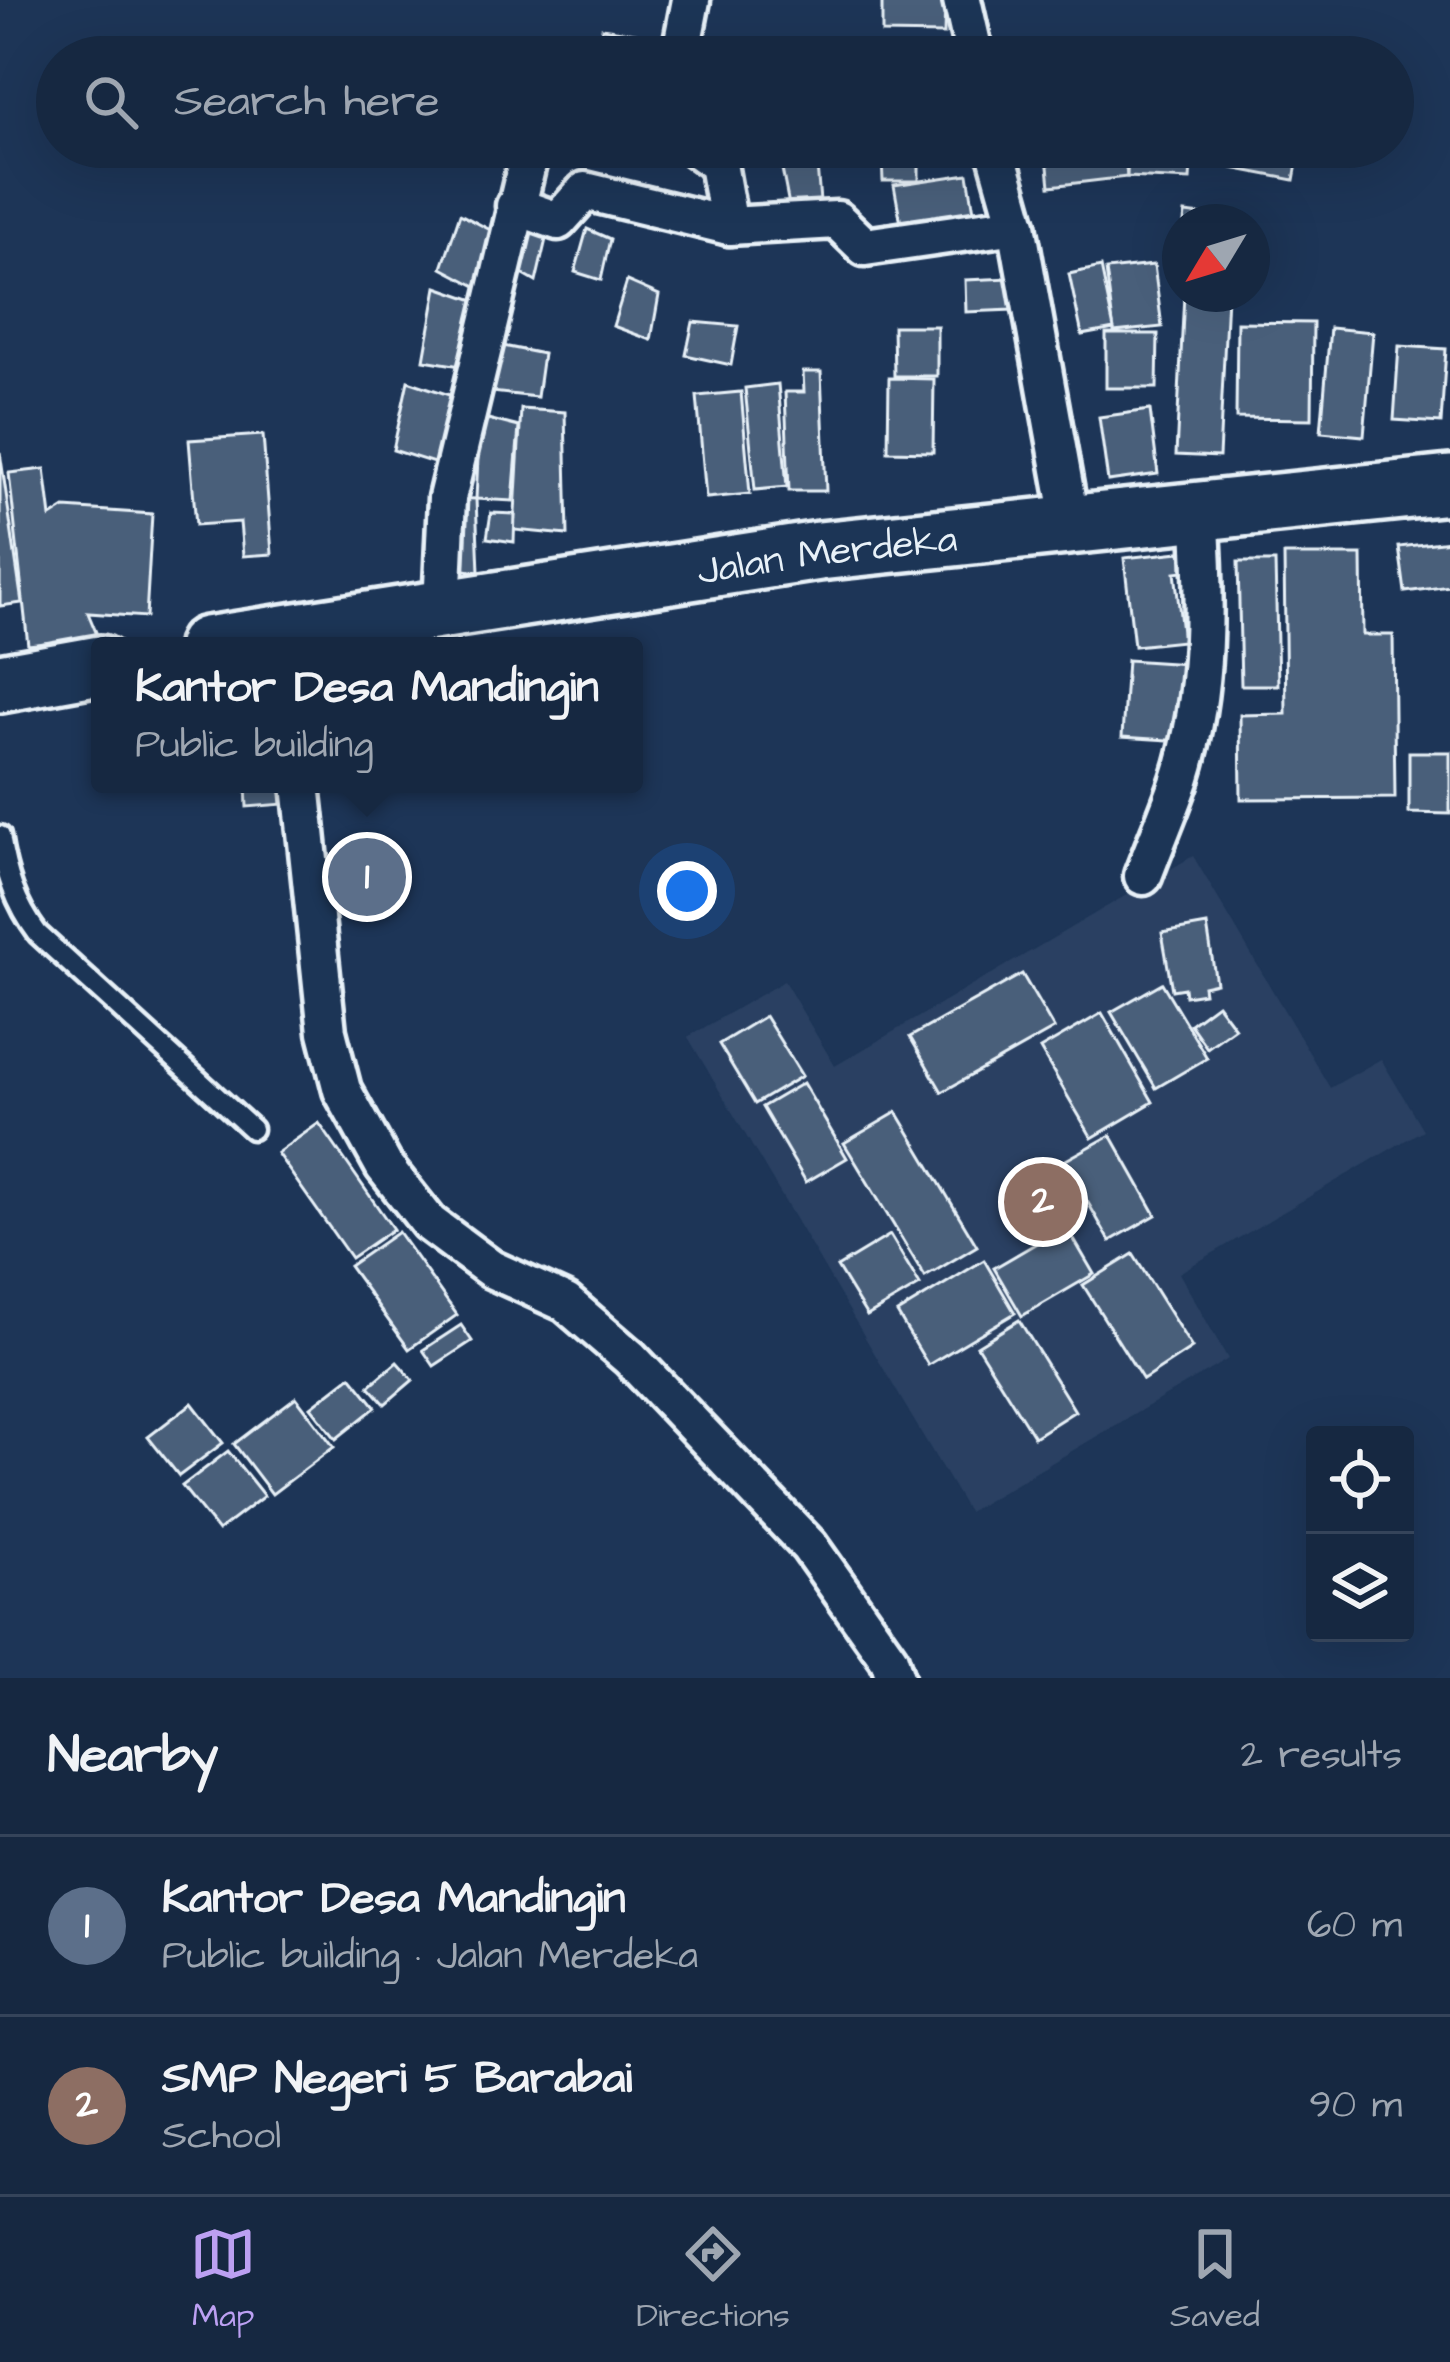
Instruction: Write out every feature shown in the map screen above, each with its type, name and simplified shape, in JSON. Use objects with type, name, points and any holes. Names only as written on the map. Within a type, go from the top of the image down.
[{"type":"main road","name":"Jalan Merdeka","points":[[295,637],[442,608],[819,551],[1450,485]]},
{"type":"main road","points":[[0,682],[91,667]]},
{"type":"street","points":[[684,36],[691,0]]},
{"type":"street","points":[[962,0],[970,36]]},
{"type":"street","points":[[442,608],[447,498],[525,168]]},
{"type":"street","points":[[719,168],[728,226]]},
{"type":"street","points":[[1001,168],[1016,225],[1071,525]]},
{"type":"street","points":[[515,206],[558,221],[585,190],[728,226],[837,220],[865,247],[1016,225]]},
{"type":"street","points":[[1143,876],[1181,777],[1202,674],[1206,593],[1199,511]]},
{"type":"street","points":[[302,793],[327,1032],[342,1090],[384,1166],[429,1222],[491,1269],[566,1303],[630,1358],[809,1546],[889,1659],[896,1678]]},
{"type":"lane","points":[[0,836],[12,891],[38,934],[252,1129]]},
{"type":"shaded area","points":[[1193,856],[1330,1088],[1381,1059],[1423,1130],[1179,1273],[1228,1359],[968,1512],[688,1037],[784,981],[835,1066]]},
{"type":"building","points":[[882,0],[945,0],[944,34],[882,33]]},
{"type":"building","points":[[602,28],[654,36],[601,36]]},
{"type":"building","points":[[817,168],[821,213],[789,205],[782,169]]},
{"type":"building","points":[[882,168],[919,168],[919,181],[883,181]]},
{"type":"building","points":[[1048,168],[1126,168],[1127,177],[1050,186]]},
{"type":"building","points":[[1127,168],[1191,168],[1190,180],[1127,177]]},
{"type":"building","points":[[1232,168],[1296,168],[1294,180]]},
{"type":"building","points":[[968,174],[975,218],[902,229],[894,185]]},
{"type":"building","points":[[517,212],[550,222],[536,282],[510,267]]},
{"type":"building","points":[[460,214],[496,233],[476,286],[442,268]]},
{"type":"building","points":[[587,229],[610,239],[601,280],[575,272]]},
{"type":"building","points":[[1154,265],[1162,327],[1114,332],[1106,270]]},
{"type":"building","points":[[1101,267],[1114,329],[1082,335],[1069,274]]},
{"type":"building","points":[[1011,278],[1013,310],[966,312],[965,280]]},
{"type":"building","points":[[627,281],[659,295],[651,340],[613,326]]},
{"type":"building","points":[[437,287],[483,303],[473,368],[424,360]]},
{"type":"building","points":[[1183,312],[1226,312],[1219,457],[1176,455]]},
{"type":"building","points":[[693,322],[738,326],[731,365],[686,355]]},
{"type":"building","points":[[1237,322],[1313,323],[1312,419],[1236,418]]},
{"type":"building","points":[[893,326],[937,326],[937,376],[894,376]]},
{"type":"building","points":[[1330,328],[1373,332],[1364,436],[1321,432]]},
{"type":"building","points":[[1106,334],[1158,334],[1157,388],[1106,388]]},
{"type":"building","points":[[488,343],[543,354],[537,397],[482,391]]},
{"type":"building","points":[[1399,346],[1446,349],[1441,423],[1394,420]]},
{"type":"building","points":[[803,372],[821,372],[826,491],[789,491],[785,392],[804,392]]},
{"type":"building","points":[[889,378],[934,379],[933,452],[888,451]]},
{"type":"building","points":[[408,381],[464,400],[440,465],[393,450]]},
{"type":"building","points":[[778,384],[787,487],[755,490],[745,388]]},
{"type":"building","points":[[741,392],[750,494],[706,498],[697,396]]},
{"type":"building","points":[[521,409],[565,412],[568,535],[514,530]]},
{"type":"building","points":[[1150,410],[1158,474],[1108,481],[1099,417]]},
{"type":"building","points":[[480,417],[519,427],[513,501],[476,499]]},
{"type":"building","points":[[263,435],[272,554],[243,556],[240,522],[196,525],[189,440]]},
{"type":"building","points":[[0,452],[22,603],[0,606]]},
{"type":"building","points":[[45,469],[51,517],[65,508],[152,514],[146,617],[88,613],[98,637],[28,645],[9,473]]},
{"type":"building","points":[[447,498],[476,499],[479,572],[451,568]]},
{"type":"building","points":[[491,513],[515,514],[514,542],[487,538]]},
{"type":"building","points":[[1450,541],[1450,586],[1405,592],[1399,547]]},
{"type":"building","points":[[1189,551],[1191,570],[1175,572],[1183,641],[1134,646],[1124,558]]},
{"type":"building","points":[[1284,555],[1362,555],[1363,635],[1393,635],[1395,798],[1241,799],[1240,715],[1286,714]]},
{"type":"building","points":[[1238,562],[1275,562],[1278,685],[1241,685]]},
{"type":"building","points":[[454,630],[456,637],[425,637]]},
{"type":"building","points":[[1127,660],[1187,664],[1183,741],[1122,737]]},
{"type":"building","points":[[1409,752],[1450,752],[1450,814],[1409,813]]},
{"type":"building","points":[[246,793],[284,793],[285,804],[247,807]]},
{"type":"building","points":[[397,853],[402,894],[336,902],[331,861]]},
{"type":"building","points":[[1207,925],[1216,983],[1203,986],[1204,993],[1185,996],[1184,988],[1172,990],[1162,933]]},
{"type":"building","points":[[1022,974],[1054,1029],[942,1092],[910,1037]]},
{"type":"building","points":[[1162,983],[1207,1058],[1156,1088],[1111,1012]]},
{"type":"building","points":[[1217,1004],[1235,1028],[1207,1048],[1190,1024]]},
{"type":"building","points":[[1102,1013],[1153,1102],[1092,1138],[1040,1049]]},
{"type":"building","points":[[765,1016],[802,1076],[755,1104],[719,1044]]},
{"type":"building","points":[[803,1083],[847,1158],[806,1182],[762,1107]]},
{"type":"building","points":[[897,1112],[977,1246],[925,1277],[844,1143]]},
{"type":"building","points":[[319,1123],[393,1229],[351,1258],[277,1153]]},
{"type":"building","points":[[1111,1135],[1156,1215],[1110,1241],[1064,1161]]},
{"type":"building","points":[[1066,1226],[1094,1274],[1022,1316],[994,1268]]},
{"type":"building","points":[[398,1232],[457,1315],[409,1349],[349,1266]]},
{"type":"building","points":[[890,1235],[920,1285],[867,1316],[837,1267]]},
{"type":"building","points":[[1133,1254],[1192,1348],[1143,1380],[1083,1285]]},
{"type":"building","points":[[984,1260],[1015,1313],[928,1365],[897,1313]]},
{"type":"building","points":[[1019,1320],[1075,1411],[1034,1437],[977,1346]]},
{"type":"building","points":[[461,1325],[472,1341],[434,1366],[423,1350]]},
{"type":"building","points":[[397,1362],[413,1380],[385,1404],[369,1386]]},
{"type":"building","points":[[351,1376],[376,1407],[336,1439],[311,1407]]},
{"type":"building","points":[[296,1397],[334,1447],[272,1494],[234,1444]]},
{"type":"building","points":[[192,1403],[223,1443],[179,1476],[148,1437]]},
{"type":"building","points":[[228,1451],[264,1496],[218,1531],[182,1486]]},
{"type":"place","name":"Kantor Desa Mandingin","points":[[367,877]]},
{"type":"place","name":"SMP Negeri 5 Barabai","points":[[1043,1202]]}]
